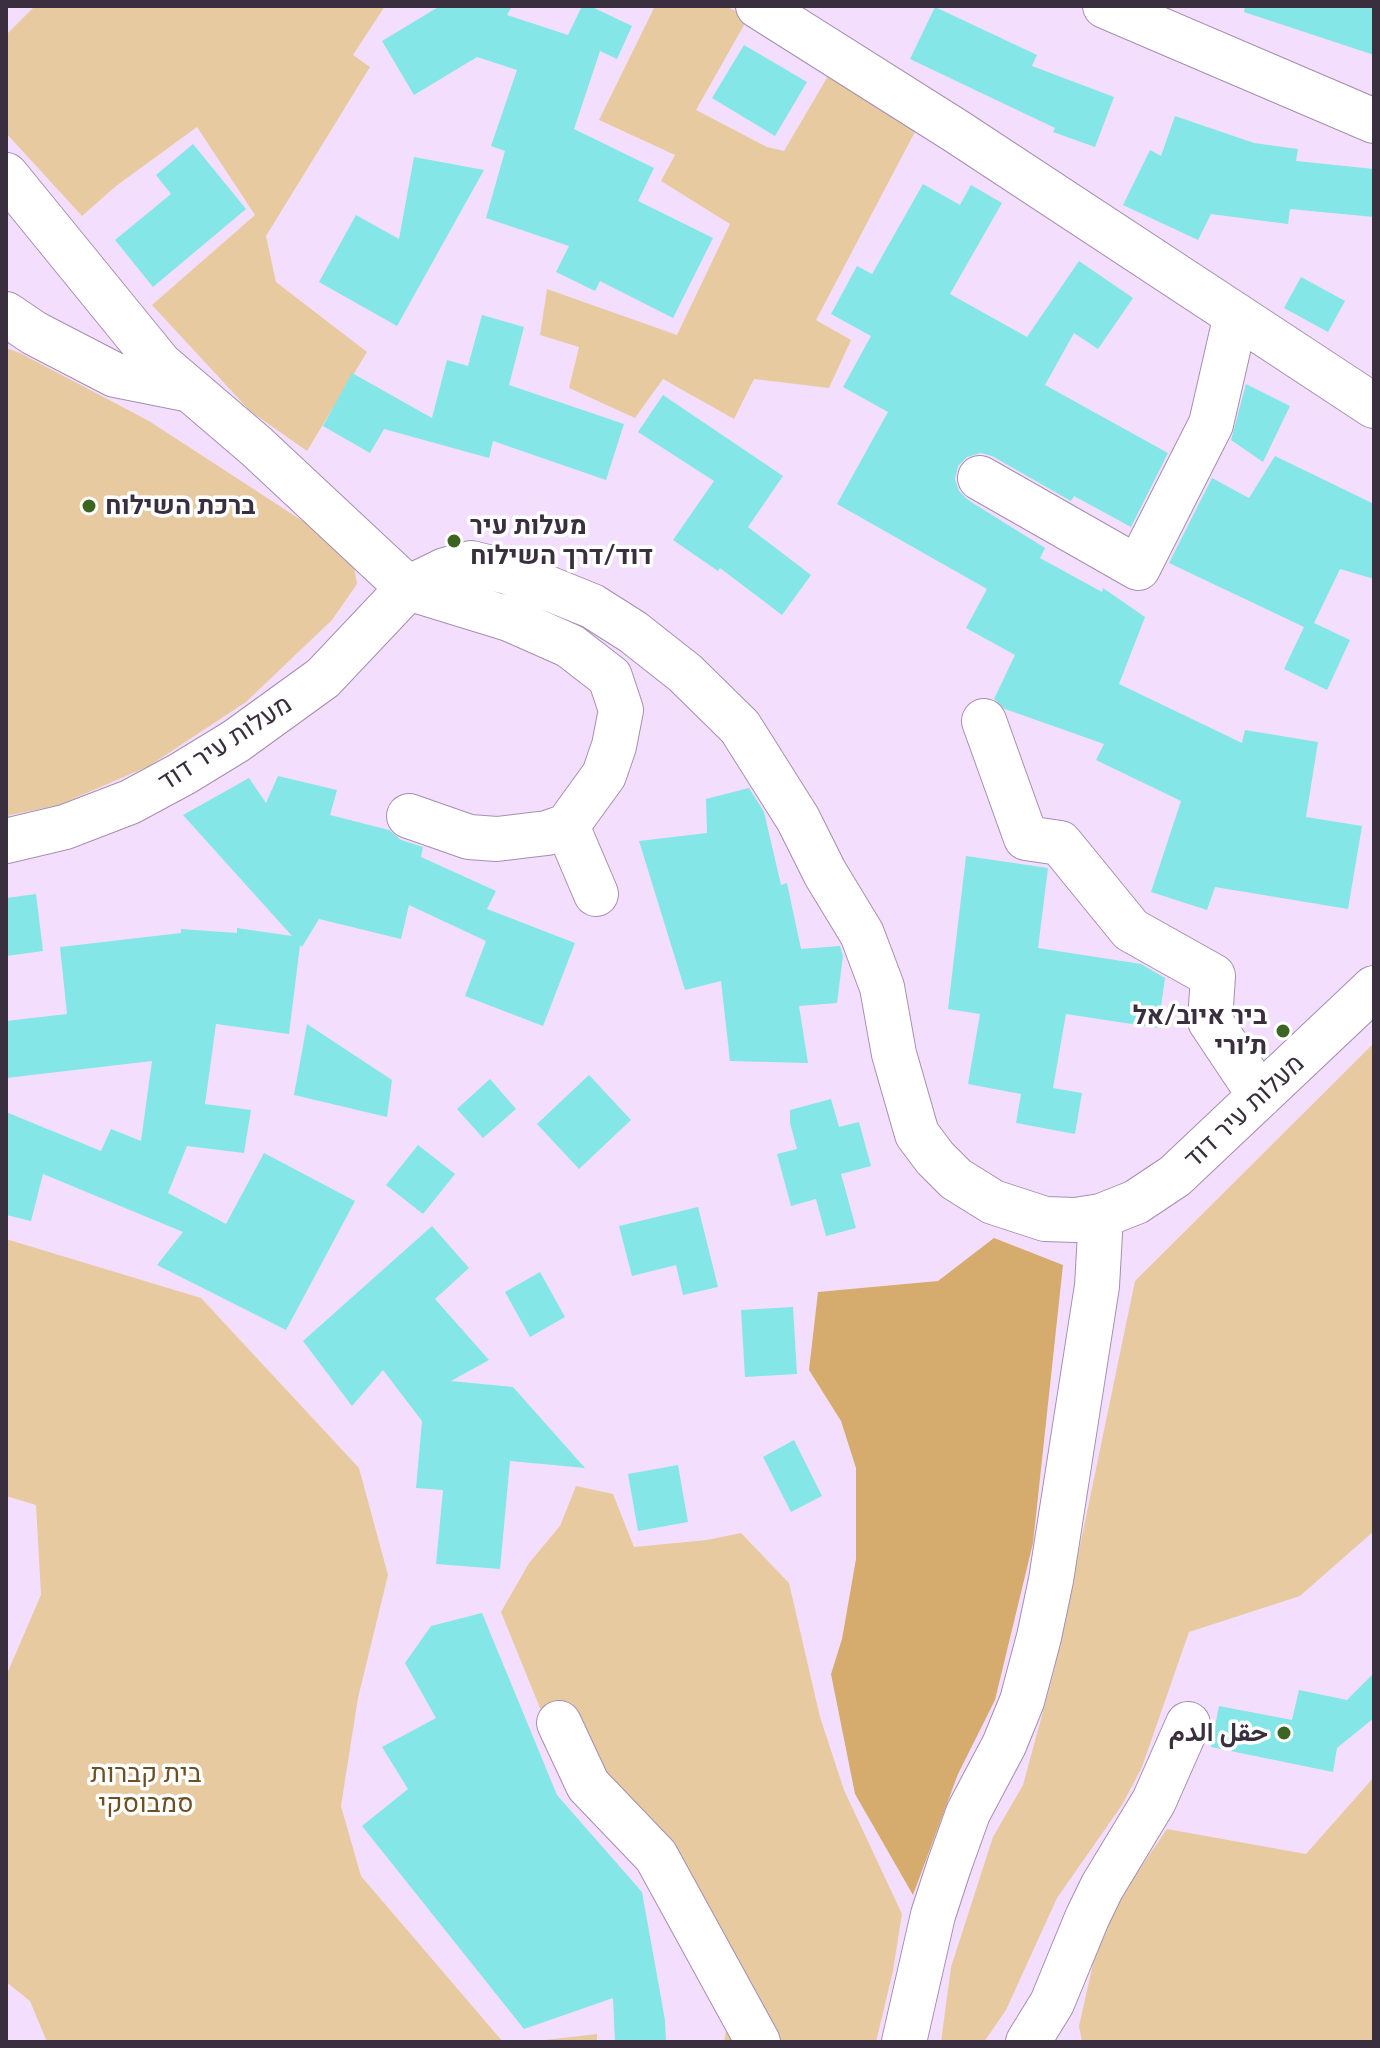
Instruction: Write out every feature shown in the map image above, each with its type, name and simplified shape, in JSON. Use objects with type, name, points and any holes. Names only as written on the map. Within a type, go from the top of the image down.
[{"type":"street","points":[[758,6],[956,131],[1374,406]]},
{"type":"street","points":[[1105,6],[1374,121]]},
{"type":"street","points":[[6,175],[160,364],[256,446],[408,588],[521,624],[570,646],[610,677],[621,710],[614,746],[604,775],[567,826],[547,833],[497,839],[469,837],[409,816]]},
{"type":"street","points":[[6,314],[34,333],[115,375],[190,390]]},
{"type":"street","points":[[980,478],[1138,568],[1211,424],[1236,315]]},
{"type":"street","name":"מעלות עיר דוד","points":[[6,841],[65,827],[130,802],[182,774],[236,741],[323,678],[408,588],[445,570],[471,563],[508,572],[592,606],[633,632],[685,673],[740,727],[798,819],[825,873],[862,934],[882,987],[906,1100],[917,1134],[956,1179],[1021,1213],[1045,1219],[1076,1220],[1101,1216],[1136,1202],[1175,1176],[1374,988]]},
{"type":"street","points":[[984,721],[1026,838],[1060,843],[1131,930],[1213,976],[1210,1021],[1260,1096]]},
{"type":"street","points":[[567,826],[596,894]]},
{"type":"street","points":[[904,2042],[933,1915],[949,1866],[968,1813],[1016,1716],[1039,1637],[1051,1580],[1097,1286],[1101,1216]]},
{"type":"street","points":[[559,1723],[588,1785],[656,1856],[758,2042]]},
{"type":"street","points":[[1028,2042],[1052,2003],[1102,1887],[1154,1801],[1188,1724]]},
{"type":"green space","points":[[35,6],[385,6],[353,55],[370,67],[266,236],[276,282],[367,352],[307,451],[250,411],[152,305],[255,215],[197,127],[116,186],[82,216],[6,133],[6,35]]},
{"type":"green space","points":[[655,6],[726,6],[748,18],[696,110],[767,147],[784,151],[831,71],[917,128],[816,320],[851,340],[829,388],[754,379],[734,419],[663,379],[635,418],[569,388],[579,347],[540,335],[547,289],[677,335],[730,224],[661,181],[675,155],[599,120]]},
{"type":"green space","points":[[6,348],[149,421],[338,544],[354,566],[357,584],[332,620],[246,702],[149,766],[59,805],[6,816]]},
{"type":"green space","points":[[1374,1043],[1374,1531],[1300,1596],[1189,1632],[1142,1767],[1122,1805],[1057,1898],[1006,2010],[984,2042],[941,2042],[951,1967],[993,1837],[1023,1785],[1054,1671],[1135,1281]]},
{"type":"green space","name":"בית קברות סמבוסקי","points":[[6,1239],[201,1298],[359,1468],[388,1575],[358,1698],[341,1806],[361,1876],[503,2042],[47,2042],[30,2001],[6,1982],[6,1676],[41,1595],[36,1505],[6,1496]]},
{"type":"green space","points":[[576,1486],[613,1494],[634,1547],[707,1540],[741,1533],[789,1583],[820,1717],[844,1790],[902,1914],[893,1971],[876,2042],[724,2042],[728,2019],[669,1908],[572,1787],[501,1612],[529,1563],[560,1526]]},
{"type":"green space","points":[[1374,1777],[1374,2042],[1082,2042],[1079,2026],[1102,1924],[1167,1829],[1306,1854]]},
{"type":"green space","points":[[597,2034],[597,2042],[527,2042]]},
{"type":"shaded area","points":[[994,1238],[1063,1265],[1033,1543],[995,1700],[958,1774],[913,1895],[855,1794],[831,1674],[842,1639],[856,1559],[856,1468],[841,1421],[809,1370],[818,1292],[938,1281]]},
{"type":"building","points":[[440,6],[512,6],[507,15],[568,35],[582,6],[590,6],[632,26],[617,59],[600,51],[574,129],[654,168],[638,201],[713,238],[673,318],[600,281],[595,291],[556,272],[569,246],[486,218],[505,151],[491,146],[517,70],[477,57],[414,95],[382,41]]},
{"type":"building","points":[[1245,6],[1374,6],[1374,55],[1244,12]]},
{"type":"building","points":[[935,7],[1037,55],[1032,66],[1114,97],[1095,147],[1053,132],[1055,128],[910,59]]},
{"type":"building","points":[[744,45],[807,82],[775,136],[712,98]]},
{"type":"building","points":[[1175,116],[1254,143],[1298,149],[1296,161],[1374,169],[1374,217],[1290,209],[1288,224],[1211,214],[1198,240],[1123,205],[1150,150],[1161,156]]},
{"type":"building","points":[[193,144],[246,209],[153,287],[115,240],[171,194],[156,175]]},
{"type":"building","points":[[414,157],[484,170],[397,326],[319,282],[356,215],[399,239]]},
{"type":"building","points":[[923,184],[960,205],[971,185],[1002,203],[950,294],[1027,337],[1079,261],[1133,298],[1098,349],[1074,333],[1045,385],[1168,453],[1131,527],[1074,496],[1071,501],[992,456],[981,453],[967,457],[958,466],[955,479],[959,491],[968,500],[1045,548],[1040,558],[1102,592],[1103,588],[1145,617],[1119,684],[1242,743],[1245,730],[1318,742],[1306,817],[1362,826],[1348,909],[1215,887],[1207,910],[1151,892],[1181,801],[1096,760],[1104,744],[1005,709],[994,699],[1015,655],[966,628],[987,589],[837,504],[888,412],[843,387],[871,336],[831,314],[857,266],[872,274]]},
{"type":"building","points":[[1301,277],[1345,301],[1328,332],[1284,308]]},
{"type":"building","points":[[482,315],[524,327],[509,385],[624,424],[606,480],[493,441],[489,458],[384,429],[370,453],[323,426],[352,373],[432,418],[447,360],[468,366]]},
{"type":"building","points":[[1246,384],[1290,406],[1263,462],[1231,440]]},
{"type":"building","points":[[663,395],[783,476],[748,527],[811,575],[782,615],[720,568],[718,571],[673,540],[714,481],[638,432]]},
{"type":"building","points":[[1275,456],[1374,504],[1374,579],[1340,569],[1314,623],[1350,640],[1327,690],[1284,669],[1304,627],[1169,563],[1212,478],[1249,498]]},
{"type":"building","points":[[278,776],[337,790],[330,815],[389,830],[401,840],[423,847],[421,857],[496,891],[487,909],[575,943],[543,1026],[465,996],[486,941],[409,905],[401,939],[319,919],[302,947],[300,945],[289,1034],[216,1024],[205,1104],[251,1110],[244,1153],[187,1146],[168,1193],[226,1224],[264,1153],[355,1201],[286,1330],[157,1265],[183,1232],[43,1174],[31,1221],[6,1215],[6,1112],[101,1151],[111,1129],[141,1141],[152,1061],[6,1078],[6,1021],[67,1014],[60,947],[181,933],[181,929],[237,933],[237,928],[292,936],[183,815],[249,778],[266,803]]},
{"type":"building","points":[[749,788],[764,812],[781,885],[787,883],[801,949],[840,946],[843,956],[837,1003],[799,1006],[808,1063],[730,1061],[721,981],[685,990],[639,841],[707,833],[706,799]]},
{"type":"building","points":[[966,856],[1048,868],[1038,948],[1141,964],[1165,978],[1158,1028],[1066,1014],[1053,1088],[1082,1093],[1075,1134],[1016,1123],[1021,1094],[968,1084],[980,1014],[948,1009]]},
{"type":"building","points":[[36,894],[43,951],[6,956],[6,898]]},
{"type":"building","points":[[307,1024],[392,1080],[387,1117],[294,1095]]},
{"type":"building","points":[[589,1075],[631,1120],[579,1169],[537,1124]]},
{"type":"building","points":[[490,1079],[516,1109],[483,1138],[457,1109]]},
{"type":"building","points":[[831,1099],[839,1127],[859,1122],[871,1166],[841,1174],[856,1228],[826,1236],[816,1199],[791,1206],[777,1154],[797,1149],[790,1110]]},
{"type":"building","points":[[418,1145],[455,1174],[423,1214],[386,1185]]},
{"type":"building","points":[[698,1207],[718,1287],[683,1295],[676,1265],[632,1276],[619,1226]]},
{"type":"building","points":[[432,1226],[469,1268],[435,1299],[489,1360],[451,1381],[513,1387],[585,1468],[510,1461],[500,1569],[436,1564],[443,1490],[416,1488],[422,1421],[383,1370],[352,1406],[303,1341]]},
{"type":"building","points":[[540,1272],[565,1317],[530,1337],[505,1292]]},
{"type":"building","points":[[793,1307],[797,1374],[745,1377],[741,1310]]},
{"type":"building","points":[[794,1440],[822,1496],[791,1512],[763,1457]]},
{"type":"building","points":[[678,1465],[688,1522],[638,1531],[628,1474]]},
{"type":"building","points":[[482,1613],[557,1795],[642,1892],[665,2020],[666,2042],[615,2042],[613,1998],[524,2029],[362,1826],[408,1789],[382,1747],[436,1718],[405,1663],[431,1626]]},
{"type":"building","name":"حقل الدم","points":[[1374,1673],[1374,1718],[1337,1748],[1333,1772],[1211,1747],[1219,1706],[1292,1720],[1299,1690],[1347,1700]]},
{"type":"place","name":"ברכת השילוח","points":[[89,506]]},
{"type":"place","name":"מעלות עיר דוד/דרך השילוח","points":[[454,541]]},
{"type":"place","name":"ביר איוב/אל ת׳ורי","points":[[1283,1031]]},
{"type":"place","name":"حقل الدم","points":[[1284,1733]]}]
